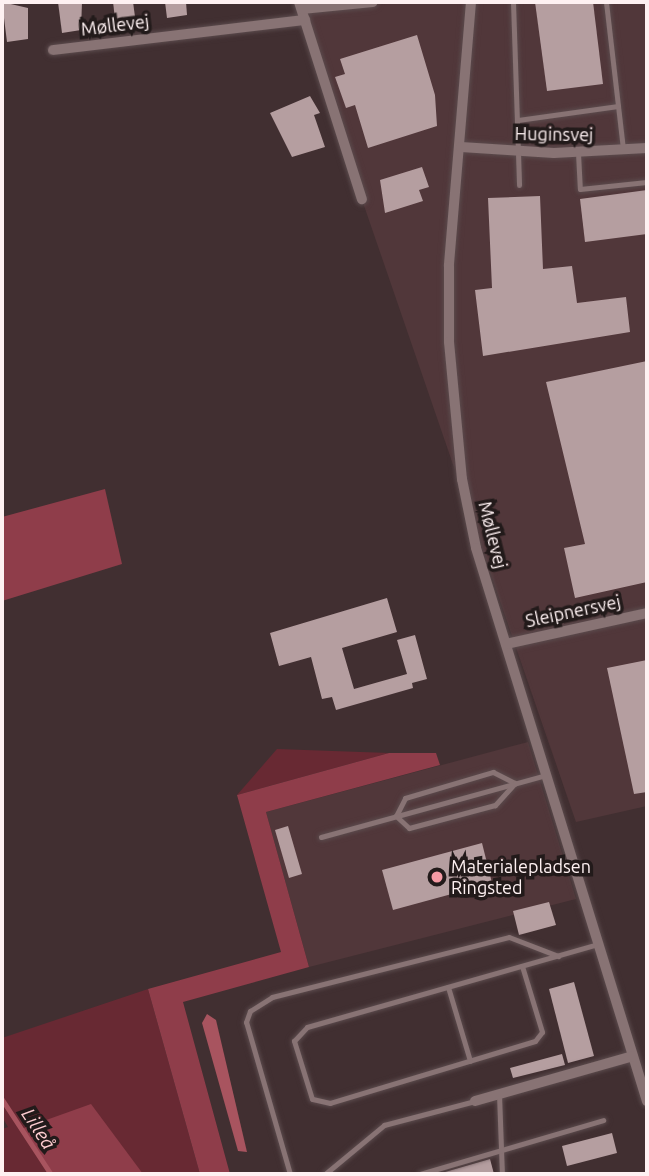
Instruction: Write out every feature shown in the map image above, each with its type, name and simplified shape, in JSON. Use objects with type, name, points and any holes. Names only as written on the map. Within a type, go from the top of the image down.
[{"type":"street","name":"Møllevej","points":[[53,50],[302,10],[373,2]]},
{"type":"street","name":"Møllevej","points":[[471,2],[461,148],[449,266],[454,413],[477,548],[647,1101]]},
{"type":"street","points":[[302,10],[362,199]]},
{"type":"street","name":"Huginsvej","points":[[461,148],[578,153],[647,148]]},
{"type":"street","name":"Sleipnersvej","points":[[506,644],[647,613]]},
{"type":"street","points":[[475,1101],[633,1056]]},
{"type":"lane","points":[[513,2],[520,151],[519,185]]},
{"type":"lane","points":[[606,2],[624,151]]},
{"type":"lane","points":[[518,120],[618,106]]},
{"type":"lane","points":[[578,153],[580,189],[647,182]]},
{"type":"lane","points":[[397,816],[405,798],[493,772],[515,783]]},
{"type":"lane","points":[[321,837],[546,775]]},
{"type":"lane","points":[[397,816],[410,828],[495,805],[515,783]]},
{"type":"lane","points":[[290,1174],[246,1022],[250,1011],[272,997],[509,937],[558,956]]},
{"type":"lane","points":[[522,966],[542,1032],[536,1041],[330,1103],[312,1099],[294,1041],[307,1027],[599,944]]},
{"type":"lane","points":[[447,987],[470,1061]]},
{"type":"lane","points":[[499,1094],[502,1174]]},
{"type":"lane","points":[[325,1174],[384,1125],[475,1101]]},
{"type":"lane","points":[[420,1174],[603,1120]]},
{"type":"shaded area","points":[[294,2],[647,2],[647,806],[576,822]]},
{"type":"shaded area","points":[[105,489],[122,564],[2,601],[2,517]]},
{"type":"shaded area","points":[[528,742],[576,899],[309,967],[266,812]]},
{"type":"shaded area","points":[[277,749],[389,753],[237,795]]},
{"type":"shaded area","points":[[389,753],[436,753],[440,765],[266,812],[309,967],[183,1002],[230,1174],[200,1174],[148,989],[281,952],[237,795]]},
{"type":"shaded area","points":[[148,989],[200,1174],[2,1174],[2,1129],[8,1127],[2,1117],[2,1038]]},
{"type":"shaded area","points":[[207,1014],[216,1020],[247,1152],[238,1151],[202,1023]]},
{"type":"shaded area","points":[[91,1104],[143,1174],[51,1174],[21,1129]]},
{"type":"building","points":[[2,2],[28,8],[28,39],[7,42]]},
{"type":"building","points":[[58,2],[82,2],[81,30],[62,33]]},
{"type":"building","points":[[113,2],[133,2],[136,24],[116,27]]},
{"type":"building","points":[[165,2],[186,2],[187,15],[167,18]]},
{"type":"building","points":[[535,2],[593,2],[603,84],[547,91]]},
{"type":"building","points":[[417,35],[435,95],[437,126],[368,148],[355,105],[346,108],[335,77],[345,74],[340,59]]},
{"type":"building","points":[[310,96],[320,113],[314,115],[325,147],[292,157],[270,113]]},
{"type":"building","points":[[422,167],[429,187],[419,190],[423,201],[385,213],[380,180]]},
{"type":"building","points":[[647,190],[647,234],[585,242],[580,199]]},
{"type":"building","points":[[540,196],[543,269],[572,266],[577,303],[626,297],[630,332],[483,356],[475,290],[492,288],[488,198]]},
{"type":"building","points":[[647,361],[647,582],[575,598],[564,548],[585,544],[546,382]]},
{"type":"building","points":[[387,598],[397,632],[342,648],[354,689],[407,674],[397,640],[415,635],[427,679],[412,683],[413,688],[336,710],[332,697],[322,699],[311,657],[279,666],[270,633]]},
{"type":"building","points":[[647,660],[647,792],[634,794],[607,668]]},
{"type":"building","points":[[288,826],[302,874],[289,878],[275,830]]},
{"type":"building","name":"Materialepladsen Ringsted","points":[[482,843],[492,883],[393,910],[382,870]]},
{"type":"building","points":[[549,902],[556,925],[519,935],[513,911]]},
{"type":"building","points":[[574,982],[594,1056],[568,1063],[549,989]]},
{"type":"building","points":[[562,1054],[565,1065],[513,1078],[510,1068]]},
{"type":"building","points":[[612,1133],[617,1153],[567,1166],[562,1146]]},
{"type":"building","points":[[490,1159],[494,1174],[445,1174],[445,1172]]},
{"type":"waterway","name":"Lilleå","points":[[2,1099],[51,1174]]},
{"type":"place","name":"Materialepladsen Ringsted","points":[[437,877]]}]
